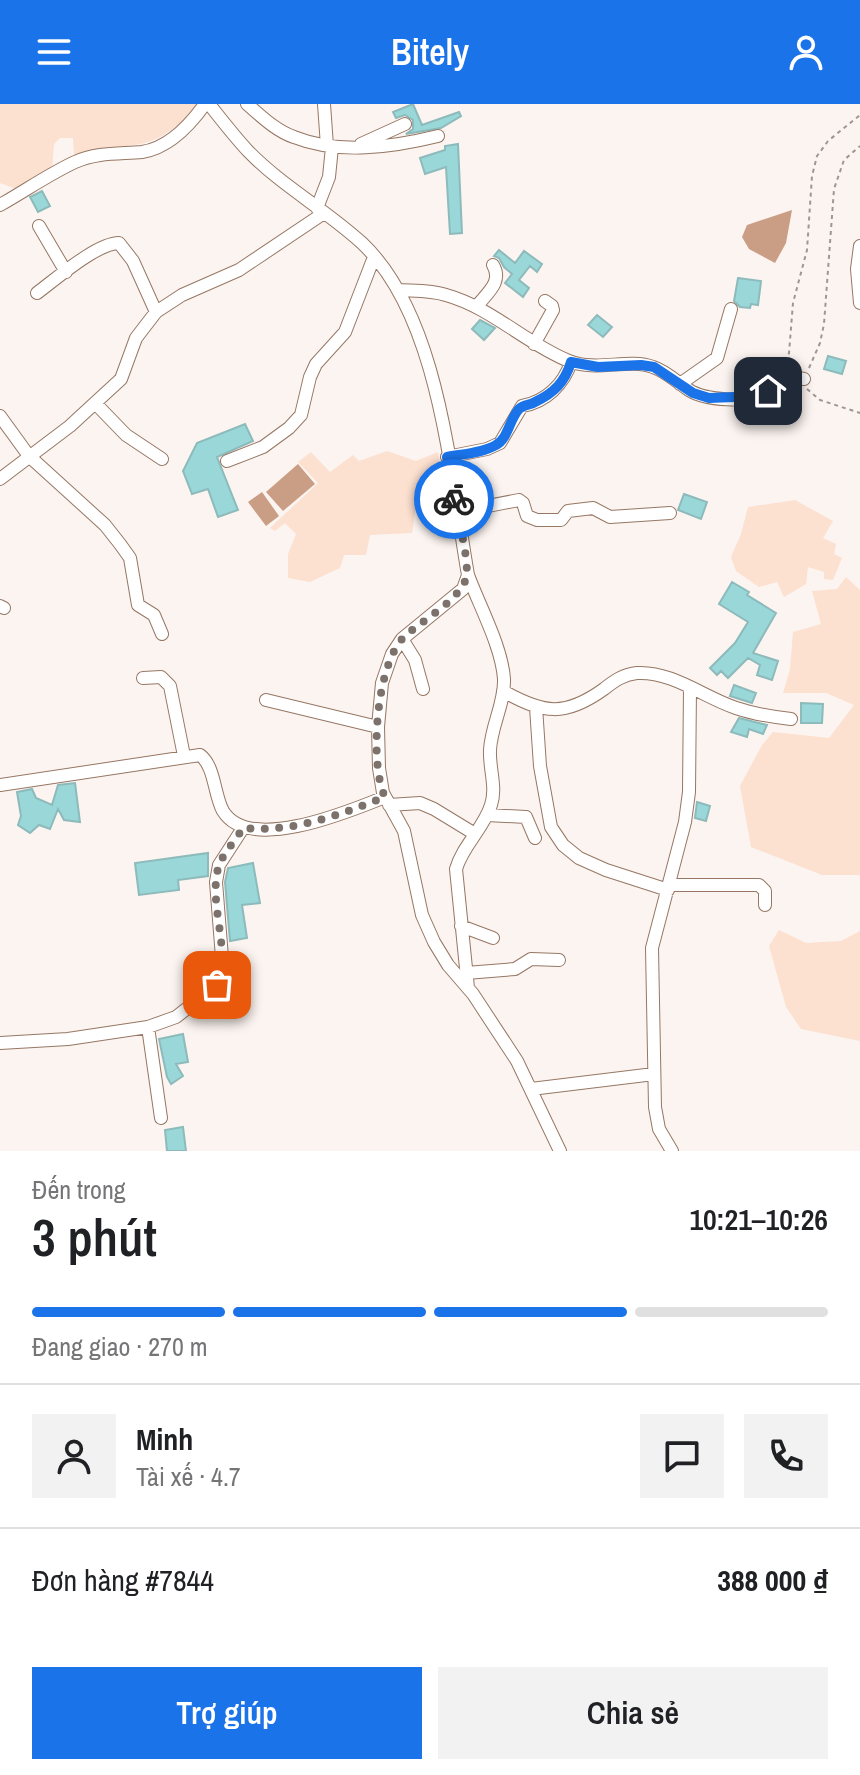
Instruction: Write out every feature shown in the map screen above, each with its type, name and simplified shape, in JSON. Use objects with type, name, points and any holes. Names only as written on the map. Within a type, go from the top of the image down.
[{"type":"street","points":[[0,205],[75,161],[95,155],[146,151],[165,144],[194,120],[207,104],[248,151],[362,244],[398,290],[423,346],[437,397],[468,575],[498,654],[504,679],[490,753],[494,794],[487,815],[460,857],[456,869],[468,988]]},
{"type":"street","points":[[247,104],[286,133],[329,146],[403,144],[438,136]]},
{"type":"street","points":[[0,479],[121,379],[136,338],[156,312],[182,295],[239,270],[320,210],[329,177],[324,104]]},
{"type":"street","points":[[354,147],[405,124]]},
{"type":"street","points":[[39,226],[66,272]]},
{"type":"street","points":[[37,293],[107,245],[119,243],[133,261],[156,312]]},
{"type":"street","points":[[860,246],[857,269],[860,303]]},
{"type":"street","points":[[227,461],[263,447],[301,415],[316,364],[345,332],[374,257]]},
{"type":"street","points":[[477,306],[497,281],[497,271],[493,265]]},
{"type":"street","points":[[398,290],[446,294],[477,306],[534,344],[571,362],[598,367],[654,367],[693,393],[709,398],[760,396],[781,375],[804,379]]},
{"type":"street","points":[[534,344],[553,310],[545,301]]},
{"type":"street","points":[[680,384],[717,358],[731,309]]},
{"type":"street","points":[[447,457],[487,449],[500,443],[512,418],[522,406],[535,402],[559,386],[565,380],[571,362]]},
{"type":"street","points":[[95,403],[126,435],[162,459]]},
{"type":"street","points":[[0,416],[29,456],[105,525],[120,544],[130,558],[138,605],[154,615],[162,634]]},
{"type":"street","points":[[457,512],[519,500],[527,516],[537,520],[561,520],[568,511],[588,508],[596,508],[610,517],[670,513]]},
{"type":"street","points":[[468,575],[463,589],[402,639],[392,654],[382,683],[378,727],[379,768],[387,801],[404,831],[422,915],[448,965],[468,988],[517,1061],[560,1151]]},
{"type":"street","points":[[402,639],[415,660],[423,689]]},
{"type":"street","points":[[503,691],[545,710],[569,709],[588,701],[618,679],[635,673],[653,674],[735,708],[767,717],[791,719]]},
{"type":"street","points":[[143,678],[161,677],[170,686],[184,756]]},
{"type":"street","points":[[672,1151],[659,1129],[655,1107],[652,948],[685,822],[689,792],[688,687]]},
{"type":"street","points":[[266,700],[378,727]]},
{"type":"street","points":[[536,707],[540,766],[551,827],[563,845],[579,858],[606,870],[667,888],[759,885],[765,891],[765,905]]},
{"type":"street","points":[[0,785],[200,755],[205,758],[225,814],[243,828],[310,824],[387,801],[420,803],[475,834]]},
{"type":"street","points":[[487,815],[526,817],[535,838]]},
{"type":"street","points":[[0,1043],[68,1039],[148,1027],[176,1017],[217,985],[223,970],[216,882],[219,865],[243,828]]},
{"type":"street","points":[[461,926],[493,938]]},
{"type":"street","points":[[466,973],[515,969],[531,959],[559,960]]},
{"type":"street","points":[[148,1027],[161,1118]]},
{"type":"street","points":[[531,1089],[654,1074]]},
{"type":"path","points":[[781,375],[789,353],[793,303],[807,250],[812,176],[817,156],[828,141],[860,115]]},
{"type":"path","points":[[860,146],[844,160],[838,171],[824,324],[820,343],[804,379],[806,389],[820,400],[860,413]]},
{"type":"shaded area","points":[[0,104],[197,104],[162,136],[138,144],[74,155],[73,138],[60,138],[54,144],[52,170],[16,189],[0,183]]},
{"type":"shaded area","points":[[792,210],[786,243],[775,263],[749,249],[742,237],[747,225]]},
{"type":"shaded area","points":[[387,451],[416,461],[438,452],[441,470],[420,478],[412,533],[370,535],[366,555],[344,555],[340,568],[310,582],[288,578],[288,554],[296,534],[285,523],[275,531],[270,528],[318,483],[298,462],[311,452],[330,472],[353,455],[359,461]]},
{"type":"shaded area","points":[[298,464],[315,484],[283,511],[266,492]]},
{"type":"shaded area","points":[[262,492],[279,516],[266,526],[248,502]]},
{"type":"shaded area","points":[[795,500],[833,521],[823,538],[836,544],[834,554],[842,558],[833,580],[824,579],[824,572],[808,567],[806,584],[784,597],[777,582],[759,587],[736,571],[731,557],[748,507]]},
{"type":"shaded area","points":[[846,577],[860,590],[860,875],[822,875],[751,847],[740,786],[762,745],[773,732],[829,738],[854,705],[826,693],[783,693],[790,669],[793,632],[821,624],[812,591],[837,589]]},
{"type":"shaded area","points":[[779,930],[806,943],[841,941],[860,931],[860,1041],[801,1029],[786,1007],[769,946]]},
{"type":"building","points":[[413,104],[422,125],[459,112],[461,116],[441,128],[406,134],[413,129],[413,120],[405,115],[396,118],[393,112]]},
{"type":"building","points":[[458,144],[462,233],[450,234],[446,167],[425,174],[420,158],[445,150],[445,146]]},
{"type":"building","points":[[42,191],[50,206],[38,212],[30,197]]},
{"type":"building","points":[[499,250],[515,263],[524,251],[542,264],[537,272],[530,266],[519,280],[529,288],[523,297],[505,283],[512,274],[494,256]]},
{"type":"building","points":[[738,278],[761,281],[758,305],[740,307],[734,301]]},
{"type":"building","points":[[597,315],[612,327],[603,337],[588,325]]},
{"type":"building","points":[[480,320],[495,328],[484,340],[472,329]]},
{"type":"building","points":[[828,356],[846,361],[842,374],[824,369]]},
{"type":"building","points":[[245,424],[253,441],[217,457],[238,510],[218,517],[208,489],[192,494],[183,471],[197,443]]},
{"type":"building","points":[[684,494],[707,502],[701,519],[678,510]]},
{"type":"building","points":[[732,582],[776,613],[753,653],[778,661],[772,680],[757,675],[760,665],[748,658],[728,678],[721,671],[717,675],[710,668],[735,643],[748,622],[719,604]]},
{"type":"building","points":[[734,685],[756,693],[752,703],[730,696]]},
{"type":"building","points":[[801,703],[823,704],[822,723],[801,723]]},
{"type":"building","points":[[739,718],[767,725],[763,734],[749,729],[747,737],[731,732]]},
{"type":"building","points":[[75,783],[80,822],[64,820],[58,809],[50,829],[39,825],[30,833],[18,825],[21,816],[17,792],[32,789],[36,798],[52,805],[58,785]]},
{"type":"building","points":[[697,802],[710,806],[706,821],[695,818]]},
{"type":"building","points":[[208,853],[208,876],[178,880],[179,890],[139,895],[135,863]]},
{"type":"building","points":[[253,863],[260,903],[242,905],[247,938],[230,941],[225,882],[228,868]]},
{"type":"building","points":[[183,1034],[188,1062],[176,1064],[183,1076],[171,1084],[159,1039]]},
{"type":"building","points":[[183,1127],[186,1151],[167,1151],[165,1130]]},
{"type":"way so far","points":[[217,985],[223,970],[216,882],[219,865],[243,828],[310,824],[385,797],[379,768],[378,727],[382,683],[392,654],[402,639],[463,589],[468,575],[454,499]]},
{"type":"route","points":[[454,499],[447,457],[487,449],[500,443],[512,418],[522,406],[535,402],[559,386],[565,380],[571,362],[598,367],[654,367],[693,393],[709,398],[760,396],[768,391]]}]
